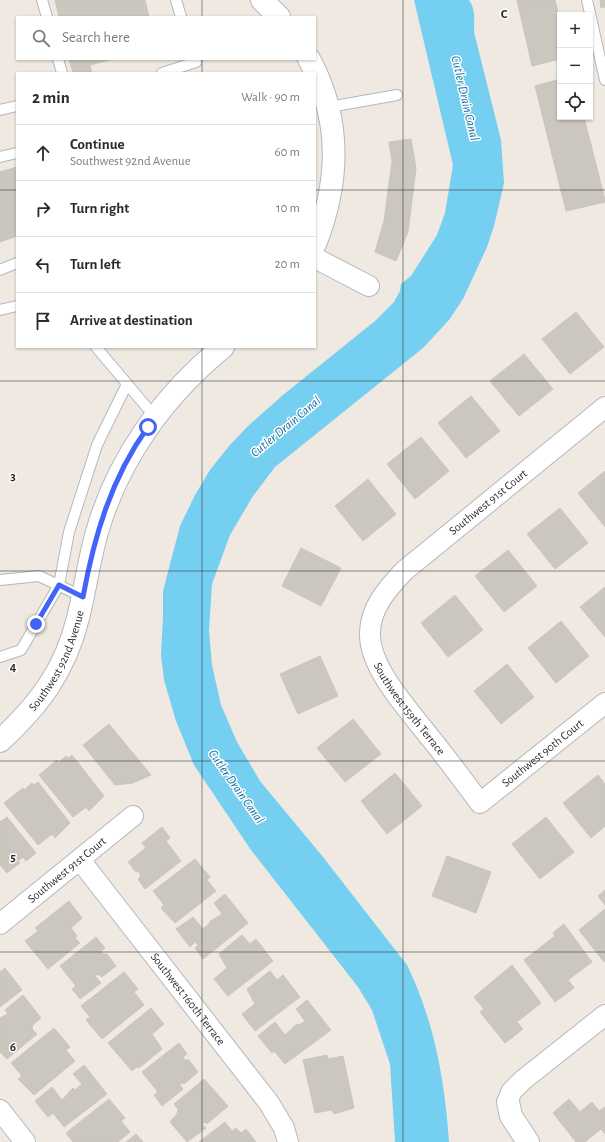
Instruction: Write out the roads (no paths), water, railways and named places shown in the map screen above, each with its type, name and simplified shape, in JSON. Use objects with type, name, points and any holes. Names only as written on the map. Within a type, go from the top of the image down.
[{"type":"street","points":[[262,0],[278,16]]},
{"type":"street","points":[[309,60],[313,72]]},
{"type":"street","points":[[316,80],[323,100],[335,161],[331,194],[316,236]]},
{"type":"street","points":[[316,259],[369,286]]},
{"type":"street","name":"Southwest 92nd Avenue","points":[[0,741],[22,721],[52,683],[63,662],[72,640],[83,597],[89,564],[105,508],[128,460],[155,417],[184,382],[222,348]]},
{"type":"street","name":"Southwest 91st Court","points":[[378,604],[389,587],[412,564],[605,407]]},
{"type":"street","name":"Southwest 159th Terrace","points":[[378,604],[371,624],[370,634],[374,655],[380,668],[395,691],[480,803]]},
{"type":"street","name":"Southwest 90th Court","points":[[480,803],[605,702]]},
{"type":"street","name":"Southwest 91st Court","points":[[0,924],[133,816]]},
{"type":"street","name":"Southwest 160th Terrace","points":[[80,860],[269,1103],[284,1128],[288,1142]]},
{"type":"street","points":[[528,1142],[511,1116],[508,1102],[511,1092],[523,1080],[605,1015]]},
{"type":"street","points":[[0,1110],[25,1142]]},
{"type":"lane","points":[[42,0],[47,16]]},
{"type":"lane","points":[[176,0],[181,16]]},
{"type":"lane","points":[[587,0],[605,80]]},
{"type":"lane","points":[[58,60],[62,72]]},
{"type":"lane","points":[[165,72],[196,62],[195,60]]},
{"type":"lane","points":[[323,100],[397,95]]},
{"type":"lane","points":[[0,110],[16,106]]},
{"type":"lane","points":[[0,157],[16,153]]},
{"type":"lane","points":[[0,270],[16,263]]},
{"type":"lane","points":[[0,310],[16,306]]},
{"type":"lane","points":[[97,348],[155,417]]},
{"type":"lane","points":[[0,657],[21,650],[59,585],[69,532],[97,445],[127,384]]},
{"type":"lane","points":[[0,580],[39,576],[83,597]]},
{"type":"water","name":"Cutler Drain Canal","points":[[414,0],[469,0],[473,8],[474,32],[501,140],[504,183],[494,226],[487,247],[463,299],[449,320],[423,348],[275,467],[253,496],[230,535],[212,584],[209,631],[212,665],[221,705],[237,742],[260,781],[323,857],[407,965],[424,1007],[437,1051],[445,1096],[449,1142],[395,1142],[390,1064],[372,1010],[358,987],[251,850],[194,765],[176,721],[164,680],[161,655],[163,591],[180,526],[195,495],[210,470],[229,446],[248,426],[283,395],[375,321],[394,302],[400,291],[401,284],[411,276],[437,235],[445,213],[453,165]]}]
